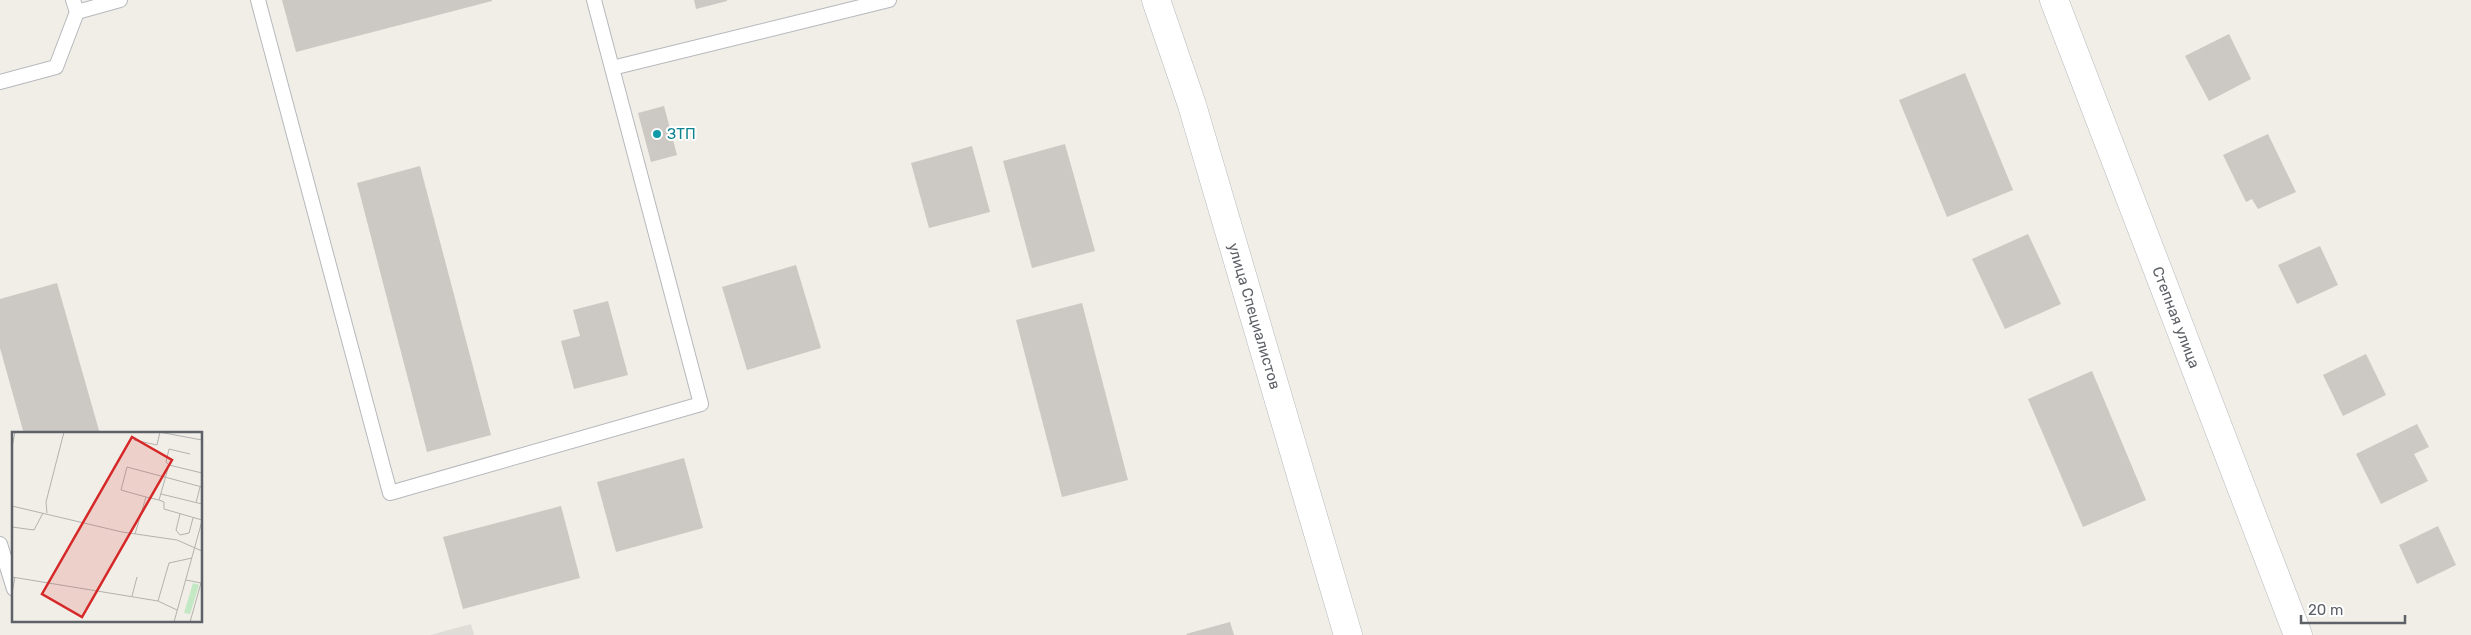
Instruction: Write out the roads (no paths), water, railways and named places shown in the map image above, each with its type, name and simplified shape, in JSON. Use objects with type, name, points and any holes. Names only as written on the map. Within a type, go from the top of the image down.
[{"type":"street","name":"улица Специалистов","points":[[1156,0],[1192,105],[1348,635]]},
{"type":"street","name":"Степная улица","points":[[2054,0],[2298,635]]},
{"type":"lane","points":[[0,82],[56,67],[75,6],[120,0]]},
{"type":"lane","points":[[258,0],[390,493],[701,404],[594,0]]},
{"type":"lane","points":[[612,68],[889,0]]},
{"type":"lane","points":[[0,544],[12,583]]},
{"type":"place","name":"ЗТП","points":[[657,134]]}]
